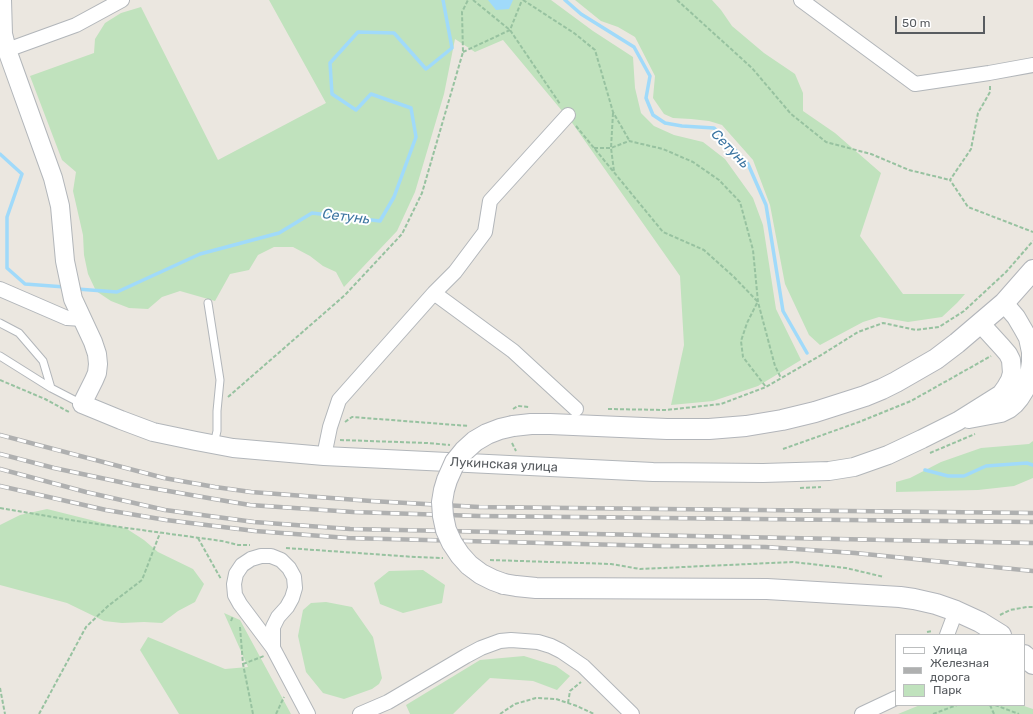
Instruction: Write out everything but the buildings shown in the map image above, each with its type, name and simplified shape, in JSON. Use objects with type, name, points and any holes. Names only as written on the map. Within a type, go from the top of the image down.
[{"type":"main road","points":[[1000,625],[980,622],[936,604],[892,596],[767,589],[536,588],[504,584],[481,574],[469,565],[460,555],[446,530],[442,502],[446,480],[455,462],[475,441],[500,429],[513,426],[537,424],[667,429],[709,429],[746,426],[782,420],[815,412],[865,396],[896,382],[936,359],[981,324],[1004,303],[1033,270]]},
{"type":"main road","points":[[1025,656],[1033,664]]},
{"type":"street","points":[[2,0],[3,50],[53,178],[60,206],[65,261],[73,299],[94,342],[98,354],[98,364],[94,380],[82,404]]},
{"type":"street","points":[[3,50],[76,25],[122,0]]},
{"type":"street","points":[[801,0],[915,84],[989,73],[1033,64]]},
{"type":"street","points":[[326,449],[330,427],[339,400],[434,293],[455,272],[486,232],[490,201],[568,115]]},
{"type":"street","points":[[0,289],[67,318],[83,320]]},
{"type":"street","points":[[434,293],[513,351],[576,409]]},
{"type":"street","name":"Лукинская улица","points":[[958,421],[1001,413],[1015,404],[1026,390],[1031,362],[1031,352],[1028,338],[1016,318],[1004,303]]},
{"type":"street","name":"Лукинская улица","points":[[82,404],[153,432],[233,448],[326,449],[653,472],[763,473],[826,471],[854,467],[888,455],[922,440],[958,421],[1001,394],[1008,384],[1012,373],[1010,360],[1008,354],[981,324]]},
{"type":"street","points":[[270,651],[273,627],[278,617],[287,607],[292,598],[295,588],[294,577],[289,568],[281,560],[272,556],[261,556],[251,559],[239,569],[236,574],[234,584],[235,595],[308,714]]},
{"type":"street","points":[[947,634],[956,611]]},
{"type":"street","points":[[360,714],[388,702],[481,648],[500,641],[511,640],[538,642],[561,650],[583,666],[632,714]]},
{"type":"street","points":[[862,714],[895,698]]},
{"type":"lane","points":[[208,303],[220,380],[217,431],[214,444]]},
{"type":"lane","points":[[0,323],[19,333],[43,361],[51,388]]},
{"type":"lane","name":"Лукинская улица","points":[[0,356],[51,388],[82,404]]},
{"type":"path","points":[[217,411],[226,399],[345,295],[402,234],[422,193],[463,52],[462,12],[468,0]]},
{"type":"path","points":[[473,0],[510,30],[568,115],[663,232],[704,250],[734,276],[758,302]]},
{"type":"path","points":[[463,52],[510,30],[523,0],[574,33],[595,50],[613,112],[629,141]]},
{"type":"path","points":[[677,0],[752,68],[792,114],[826,142],[871,154],[909,170],[950,180],[968,207],[1033,232]]},
{"type":"path","points":[[950,180],[971,149],[978,113],[990,92],[989,73]]},
{"type":"path","points":[[613,112],[611,148],[614,172]]},
{"type":"path","points":[[594,148],[611,148],[629,141],[663,149],[693,162],[719,180],[740,202],[753,250],[758,302],[775,366],[781,378]]},
{"type":"path","points":[[808,363],[858,332],[883,323],[916,330],[939,327],[964,311],[1006,272],[1033,241]]},
{"type":"path","points":[[758,302],[747,323],[741,341],[743,357],[766,387]]},
{"type":"path","points":[[783,449],[859,422],[911,401],[994,355]]},
{"type":"path","points":[[326,449],[338,440],[419,442],[457,446]]},
{"type":"path","points":[[509,451],[517,451]]},
{"type":"path","points":[[0,508],[83,522],[252,546]]},
{"type":"path","points":[[39,714],[86,627],[108,606],[142,580],[160,533]]},
{"type":"path","points":[[198,538],[224,584]]},
{"type":"path","points":[[281,547],[446,558]]},
{"type":"path","points":[[486,560],[611,564],[640,569],[793,562],[846,568],[884,577]]},
{"type":"path","points":[[1000,625],[1010,610],[1033,607]]},
{"type":"path","points":[[240,621],[243,664],[253,714]]},
{"type":"path","points":[[927,632],[932,631]]},
{"type":"path","points":[[243,664],[270,651]]},
{"type":"path","points":[[568,703],[570,691],[582,681]]},
{"type":"path","points":[[0,688],[5,714]]},
{"type":"path","points":[[276,714],[287,693]]},
{"type":"path","points":[[500,714],[515,704],[536,698],[556,699],[594,714]]},
{"type":"path","points":[[933,714],[954,706]]},
{"type":"path","points":[[998,706],[1019,714]]},
{"type":"green space","points":[[269,0],[551,0],[593,31],[633,57],[635,88],[641,113],[654,126],[674,135],[703,142],[725,159],[753,198],[763,225],[776,309],[801,360],[758,386],[713,401],[671,405],[684,345],[680,276],[573,124],[503,40],[475,52],[455,39],[444,94],[415,192],[397,231],[344,287],[336,272],[323,266],[310,256],[293,247],[274,247],[258,255],[249,270],[230,274],[215,301],[180,291],[162,297],[148,309],[129,308],[111,301],[96,291],[88,274],[84,255],[83,235],[73,191],[76,172],[62,160],[30,76],[94,53],[95,39],[105,23],[121,13],[141,7],[218,160],[326,103]]},
{"type":"green space","points":[[575,0],[712,0],[732,26],[764,53],[795,74],[803,93],[803,111],[835,133],[881,173],[860,236],[903,294],[965,294],[942,317],[908,322],[879,317],[863,322],[820,345],[809,335],[785,284],[770,205],[753,160],[722,125],[709,121],[673,118],[664,114],[653,98],[655,76],[635,37],[618,27],[601,21]]},
{"type":"green space","points":[[1033,441],[1033,478],[1014,486],[978,490],[896,492],[896,482],[910,478],[941,462],[981,448],[1029,444]]},
{"type":"green space","points":[[47,509],[127,529],[144,540],[158,552],[193,569],[204,584],[195,602],[178,611],[162,623],[122,623],[104,621],[67,603],[0,585],[0,525],[20,515]]},
{"type":"green space","points":[[423,570],[445,585],[442,603],[403,613],[380,604],[374,583],[389,571]]},
{"type":"green space","points":[[326,602],[352,607],[373,637],[382,678],[379,684],[372,689],[344,699],[323,693],[306,672],[298,636],[303,610],[311,603]]},
{"type":"green space","points":[[224,613],[240,620],[291,714],[179,714],[140,650],[148,637],[225,669],[248,667]]},
{"type":"green space","points":[[524,656],[556,666],[570,676],[557,690],[533,681],[490,678],[453,714],[410,714],[406,705],[480,660]]},
{"type":"green space","points":[[918,706],[1024,706],[1033,709],[1033,714],[898,714]]},
{"type":"water","points":[[488,0],[513,0],[509,9],[496,10]]},
{"type":"waterway","name":"Сетунь","points":[[77,289],[117,292],[200,254],[279,233],[312,213],[380,221],[394,197],[416,137],[411,108],[371,94],[356,110],[332,94],[330,63],[358,32],[394,33],[426,69],[452,48],[443,0]]},
{"type":"waterway","name":"Сетунь","points":[[565,0],[581,14],[634,47],[650,76],[646,98],[653,115],[665,123],[682,126],[714,128],[748,164],[766,205],[783,311],[807,353]]},
{"type":"waterway","name":"Сетунь","points":[[0,154],[22,174],[7,217],[7,268],[25,284],[65,287]]},
{"type":"waterway","name":"Сетунь","points":[[925,470],[948,476],[964,476],[986,466],[1027,463],[1033,465]]},
{"type":"railway","points":[[0,435],[164,478],[251,492],[479,507],[1033,513]]},
{"type":"railway","points":[[0,454],[54,468],[134,485],[250,505],[353,512],[479,516],[1033,522]]},
{"type":"railway","points":[[0,469],[86,492],[165,510],[254,522],[350,529],[1033,543]]},
{"type":"railway","points":[[0,486],[106,510],[166,520],[255,531],[348,538],[660,546],[765,547],[855,553],[1033,571]]}]
